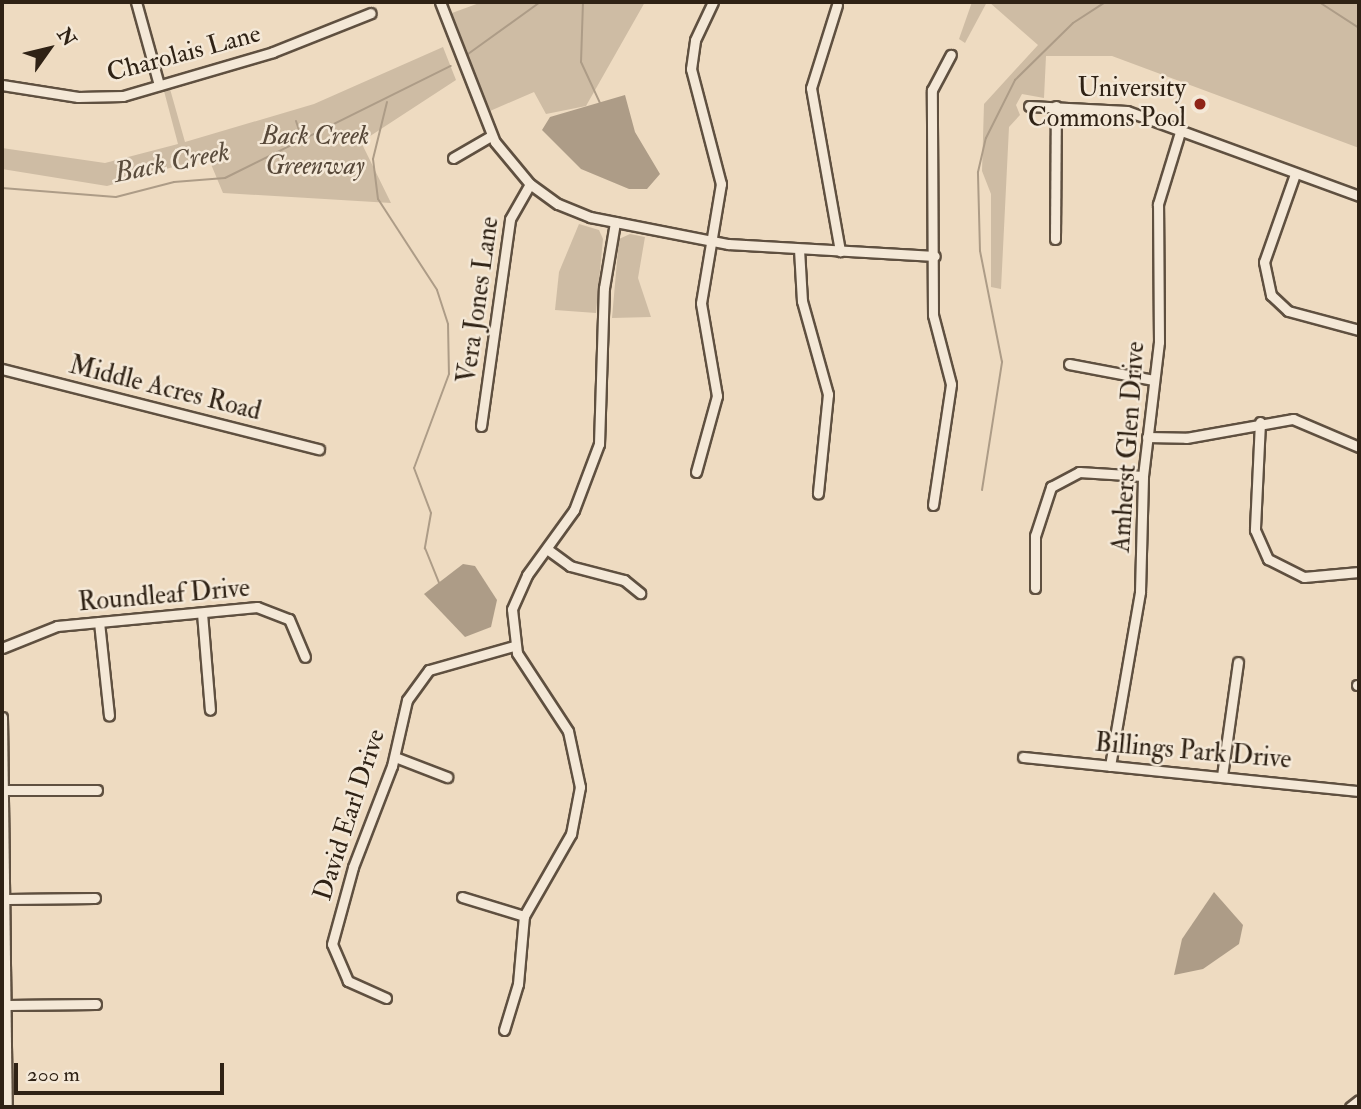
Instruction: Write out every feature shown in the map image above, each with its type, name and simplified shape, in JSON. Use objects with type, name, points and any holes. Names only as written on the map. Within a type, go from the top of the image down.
[{"type":"street","points":[[136,2],[159,85]]},
{"type":"street","points":[[440,2],[491,136],[530,184],[575,212],[711,241],[799,249],[935,256]]},
{"type":"street","points":[[696,472],[716,396],[701,303],[720,172],[691,69],[695,40],[713,2]]},
{"type":"street","points":[[838,5],[811,89],[839,251]]},
{"type":"street","name":"Charolais Lane","points":[[2,85],[95,98],[159,85],[273,52],[372,13]]},
{"type":"street","points":[[933,505],[951,384],[934,326],[932,90],[951,55]]},
{"type":"street","points":[[1029,106],[1127,111],[1359,196]]},
{"type":"street","points":[[1055,240],[1056,106]]},
{"type":"street","name":"Amherst Glen Drive","points":[[1110,766],[1140,592],[1143,476],[1154,380],[1158,204],[1180,132]]},
{"type":"street","points":[[453,158],[491,136]]},
{"type":"street","points":[[1295,174],[1264,262],[1271,295],[1288,311],[1358,327]]},
{"type":"street","name":"Vera Jones Lane","points":[[481,426],[510,219],[530,184]]},
{"type":"street","points":[[504,1030],[518,984],[523,916],[571,834],[580,787],[568,732],[514,646],[515,597],[578,502],[603,427],[604,288],[615,222]]},
{"type":"street","points":[[799,249],[802,301],[828,394],[818,493]]},
{"type":"street","points":[[1069,364],[1154,380]]},
{"type":"street","name":"Middle Acres Road","points":[[2,369],[319,449]]},
{"type":"street","points":[[1147,437],[1186,438],[1260,422],[1311,423],[1359,447]]},
{"type":"street","points":[[1260,422],[1255,530],[1268,559],[1304,577],[1359,572]]},
{"type":"street","points":[[1035,588],[1035,536],[1051,487],[1079,472],[1143,476]]},
{"type":"street","points":[[547,549],[570,566],[624,580],[640,593]]},
{"type":"street","name":"Roundleaf Drive","points":[[2,648],[45,629],[257,607],[281,614],[298,631],[305,657]]},
{"type":"street","points":[[202,613],[210,710]]},
{"type":"street","points":[[99,622],[109,715]]},
{"type":"street","name":"David Earl Drive","points":[[386,998],[348,981],[332,944],[353,867],[395,757],[407,700],[423,674],[514,646]]},
{"type":"street","points":[[1222,776],[1238,662]]},
{"type":"street","points":[[2,717],[6,790],[7,1107]]},
{"type":"street","points":[[395,757],[447,777]]},
{"type":"street","name":"Billings Park Drive","points":[[1023,757],[1359,790]]},
{"type":"street","points":[[6,790],[97,789]]},
{"type":"street","points":[[462,897],[523,916]]},
{"type":"street","points":[[7,899],[96,898]]},
{"type":"street","points":[[7,1005],[96,1004]]},
{"type":"street","points":[[1350,1107],[1359,1100]]},
{"type":"green space","points":[[482,2],[645,2],[586,106],[546,114],[534,92],[490,111],[452,13]]},
{"type":"green space","points":[[972,2],[987,2],[965,43],[959,39]]},
{"type":"green space","points":[[989,2],[1359,2],[1359,148],[1112,56],[1046,56],[1044,98],[1022,94],[1016,105],[1020,115],[1009,127],[1001,289],[991,287],[991,194],[982,171],[984,104],[1038,45]]},
{"type":"green space","name":"Back Creek Greenway","points":[[443,47],[456,80],[361,142],[391,203],[223,193],[208,157],[107,186],[2,169],[2,148],[105,163],[178,144],[164,91],[170,89],[185,142],[314,104]]},
{"type":"green space","points":[[579,224],[599,230],[603,239],[596,313],[555,310],[559,272]]},
{"type":"green space","points":[[630,234],[645,237],[638,278],[651,317],[612,318],[619,239]]},
{"type":"shaded area","points":[[625,95],[635,132],[660,174],[647,189],[629,189],[581,169],[542,130],[550,117]]},
{"type":"shaded area","points":[[463,564],[475,566],[497,600],[491,627],[465,637],[424,594]]},
{"type":"shaded area","points":[[1214,892],[1243,925],[1239,944],[1203,969],[1174,975],[1182,939]]},
{"type":"waterway","name":"Back Creek","points":[[468,54],[540,2]]},
{"type":"waterway","points":[[583,2],[581,62],[600,103]]},
{"type":"waterway","points":[[982,490],[1002,362],[980,251],[978,172],[986,138],[1015,80],[1073,23],[1105,2]]},
{"type":"waterway","name":"Back Creek","points":[[1319,2],[1359,28]]},
{"type":"waterway","name":"Back Creek","points":[[2,188],[116,197],[174,182],[225,178],[451,66]]},
{"type":"waterway","points":[[387,102],[373,159],[378,199],[437,290],[448,324],[449,374],[414,468],[431,513],[425,548],[439,582]]},
{"type":"waterway","points":[[296,121],[302,140]]},
{"type":"place","name":"University Commons Pool","points":[[1200,104]]}]
